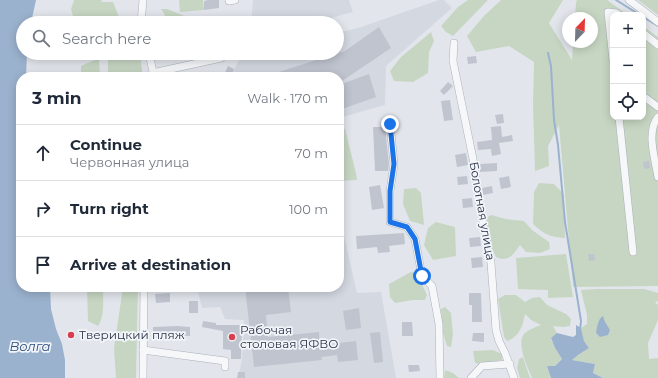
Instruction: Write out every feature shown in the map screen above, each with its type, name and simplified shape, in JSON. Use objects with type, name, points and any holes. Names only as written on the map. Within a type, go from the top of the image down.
[{"type":"street","points":[[142,16],[143,0]]},
{"type":"street","points":[[629,0],[658,22]]},
{"type":"street","points":[[646,35],[658,45]]},
{"type":"street","name":"Болотная улица","points":[[454,43],[453,61],[473,159],[491,263],[496,330],[514,378]]},
{"type":"street","points":[[151,60],[155,72]]},
{"type":"street","points":[[164,72],[213,60]]},
{"type":"street","points":[[646,98],[658,107]]},
{"type":"street","points":[[658,117],[651,133],[658,177]]},
{"type":"street","points":[[619,120],[633,252]]},
{"type":"street","points":[[390,124],[394,164],[390,191],[390,222],[407,227],[415,239],[422,276],[432,286],[439,324],[440,378]]},
{"type":"street","points":[[143,378],[144,292]]},
{"type":"street","points":[[143,350],[225,361],[225,366]]},
{"type":"street","points":[[471,378],[472,375],[482,366],[510,364]]},
{"type":"shaded area","points":[[253,0],[349,0],[353,12],[338,16],[252,16]]},
{"type":"shaded area","points":[[439,0],[444,0],[452,8],[386,66],[385,105],[344,117],[344,72],[233,72],[239,60],[344,60],[344,31],[358,28]]},
{"type":"shaded area","points":[[344,236],[357,293],[381,292],[396,378],[238,378],[242,359],[244,320],[225,319],[220,307],[202,308],[198,292],[344,292]]},
{"type":"green space","points":[[74,0],[102,0],[101,2],[113,2],[119,16],[73,16],[71,9]]},
{"type":"green space","points":[[179,0],[203,0],[204,10],[180,12]]},
{"type":"green space","points":[[468,0],[488,0],[453,36],[446,32],[441,26],[458,7]]},
{"type":"green space","points":[[501,0],[563,0],[549,23],[562,44],[562,48],[565,48],[572,60],[573,48],[598,48],[598,12],[575,12],[577,0],[607,0],[624,12],[610,12],[610,120],[646,120],[646,28],[658,37],[658,286],[573,287],[559,125],[548,146],[549,166],[535,171],[533,104],[534,62],[509,46],[476,52],[467,36],[483,17]]},
{"type":"green space","points":[[638,0],[658,0],[658,15]]},
{"type":"green space","points":[[161,9],[167,9],[184,16],[165,16]]},
{"type":"green space","points":[[431,32],[434,41],[429,52],[428,73],[413,82],[394,81],[390,71],[401,57]]},
{"type":"green space","points":[[94,60],[99,60],[100,72],[81,72],[81,66]]},
{"type":"green space","points":[[108,60],[141,60],[142,72],[108,72]]},
{"type":"green space","points":[[344,128],[345,129],[357,180],[344,181]]},
{"type":"green space","points":[[539,183],[554,184],[564,194],[565,238],[548,235],[533,224],[534,192]]},
{"type":"green space","points":[[416,188],[421,193],[424,225],[410,221],[403,204],[404,189]]},
{"type":"green space","points":[[491,215],[506,219],[524,221],[532,230],[549,242],[550,249],[540,253],[526,252],[520,245],[510,257],[500,259],[496,257],[490,244],[486,218]]},
{"type":"green space","points":[[436,222],[455,227],[456,256],[433,260],[424,245],[428,228]]},
{"type":"green space","points":[[566,254],[573,297],[548,298],[548,290],[518,289],[516,258]]},
{"type":"green space","points":[[411,272],[417,274],[427,295],[425,300],[395,303],[390,297],[389,284]]},
{"type":"green space","points":[[644,289],[658,293],[658,301],[655,302],[658,305],[658,320],[648,343],[649,359],[658,358],[658,378],[603,378],[593,373],[595,364],[572,360],[589,348],[584,341],[581,328],[587,324],[587,315],[581,290]]},
{"type":"green space","points":[[87,292],[103,292],[103,312],[98,326],[88,321]]},
{"type":"green space","points":[[122,292],[138,292],[136,378],[116,378],[114,348]]},
{"type":"green space","points":[[505,295],[516,295],[525,302],[532,298],[540,297],[547,305],[566,314],[571,319],[570,326],[553,326],[557,333],[551,339],[562,359],[555,366],[547,366],[551,378],[532,378],[522,350],[521,344],[524,334],[530,329],[541,325],[531,320],[525,314],[522,327],[515,337],[507,341],[504,337],[498,299]]},
{"type":"green space","points":[[445,307],[451,313],[453,334],[451,347],[447,346],[443,333],[441,309]]},
{"type":"green space","points":[[493,350],[502,354],[502,360],[483,364],[475,363],[473,351]]},
{"type":"green space","points":[[523,357],[530,378],[520,378],[517,368],[519,359]]},
{"type":"green space","points":[[445,370],[453,373],[459,378],[444,378]]},
{"type":"water","name":"Волга","points":[[0,0],[36,0],[33,16],[16,16],[16,60],[27,60],[26,72],[16,72],[16,292],[50,292],[51,309],[56,329],[62,344],[65,360],[65,378],[0,378]]},
{"type":"water","points":[[603,316],[610,330],[608,335],[600,337],[596,333],[597,326],[601,317]]},
{"type":"water","points":[[576,325],[581,328],[584,341],[589,348],[572,360],[595,364],[593,373],[603,378],[551,378],[547,366],[555,366],[562,359],[551,338],[557,333],[573,337],[576,335]]},
{"type":"building","points":[[219,0],[219,8],[204,10],[204,1]]},
{"type":"building","points":[[379,27],[391,48],[344,80],[344,72],[279,72],[317,60],[344,60],[345,51]]},
{"type":"building","points":[[476,56],[477,63],[468,64],[467,57]]},
{"type":"building","points":[[228,66],[234,69],[232,72],[225,72]]},
{"type":"building","points":[[369,74],[376,97],[344,108],[344,83]]},
{"type":"building","points":[[448,82],[453,86],[444,95],[440,91]]},
{"type":"building","points":[[450,100],[453,120],[444,121],[441,101]]},
{"type":"building","points":[[503,114],[504,123],[497,124],[495,115]]},
{"type":"building","points":[[501,126],[502,137],[512,135],[513,141],[499,143],[501,154],[492,156],[491,149],[478,150],[477,142],[492,140],[491,127]]},
{"type":"building","points":[[373,127],[385,127],[389,164],[388,171],[375,171]]},
{"type":"building","points":[[466,153],[468,165],[457,167],[455,155]]},
{"type":"building","points":[[649,161],[650,168],[644,169],[643,162]]},
{"type":"building","points":[[497,163],[497,171],[480,172],[480,164]]},
{"type":"building","points":[[467,176],[468,184],[458,185],[457,177]]},
{"type":"building","points":[[509,176],[511,187],[501,189],[499,178]]},
{"type":"building","points":[[380,185],[384,208],[372,210],[369,187]]},
{"type":"building","points":[[492,186],[493,193],[483,195],[482,188]]},
{"type":"building","points":[[472,198],[473,207],[463,208],[462,199]]},
{"type":"building","points":[[404,233],[405,244],[389,246],[390,252],[378,253],[377,247],[357,249],[356,236]]},
{"type":"building","points":[[480,237],[481,246],[470,247],[469,238]]},
{"type":"building","points":[[588,254],[594,254],[595,260],[589,261]]},
{"type":"building","points":[[482,257],[483,267],[472,268],[471,258]]},
{"type":"building","points":[[246,292],[289,292],[291,312],[266,315],[268,337],[319,332],[320,350],[339,348],[339,343],[356,341],[358,360],[338,362],[337,355],[321,357],[322,360],[254,367]]},
{"type":"building","points":[[170,293],[170,302],[156,303],[155,294]]},
{"type":"building","points":[[469,293],[481,293],[482,322],[472,322],[472,305],[469,305]]},
{"type":"building","points":[[189,301],[198,301],[198,313],[189,313]]},
{"type":"building","points":[[359,308],[361,328],[346,330],[343,311]]},
{"type":"building","name":"Рабочая столовая ЯФВО","points":[[203,321],[216,323],[216,325],[242,325],[241,359],[231,359],[231,350],[223,349],[223,331],[202,327]]},
{"type":"building","points":[[402,322],[412,322],[413,336],[402,336]]},
{"type":"building","points":[[153,327],[190,327],[190,336],[168,335],[168,338],[153,338]]},
{"type":"building","points":[[380,332],[383,362],[374,363],[370,333]]},
{"type":"building","points":[[473,333],[484,333],[484,342],[472,341]]},
{"type":"building","points":[[408,365],[419,365],[420,371],[409,372]]},
{"type":"building","points":[[238,372],[245,372],[245,378],[237,378]]},
{"type":"waterway","points":[[616,0],[635,12]]},
{"type":"waterway","points":[[646,19],[658,26]]},
{"type":"waterway","points":[[548,53],[551,66],[554,120],[558,145],[565,222],[581,321],[580,330]]},
{"type":"place","name":"Тверицкий пляж","points":[[71,335]]},
{"type":"place","name":"Рабочая столовая ЯФВО","points":[[232,337]]},
{"type":"route","points":[[390,124],[394,164],[390,191],[390,222],[407,227],[415,239],[422,276]]}]
